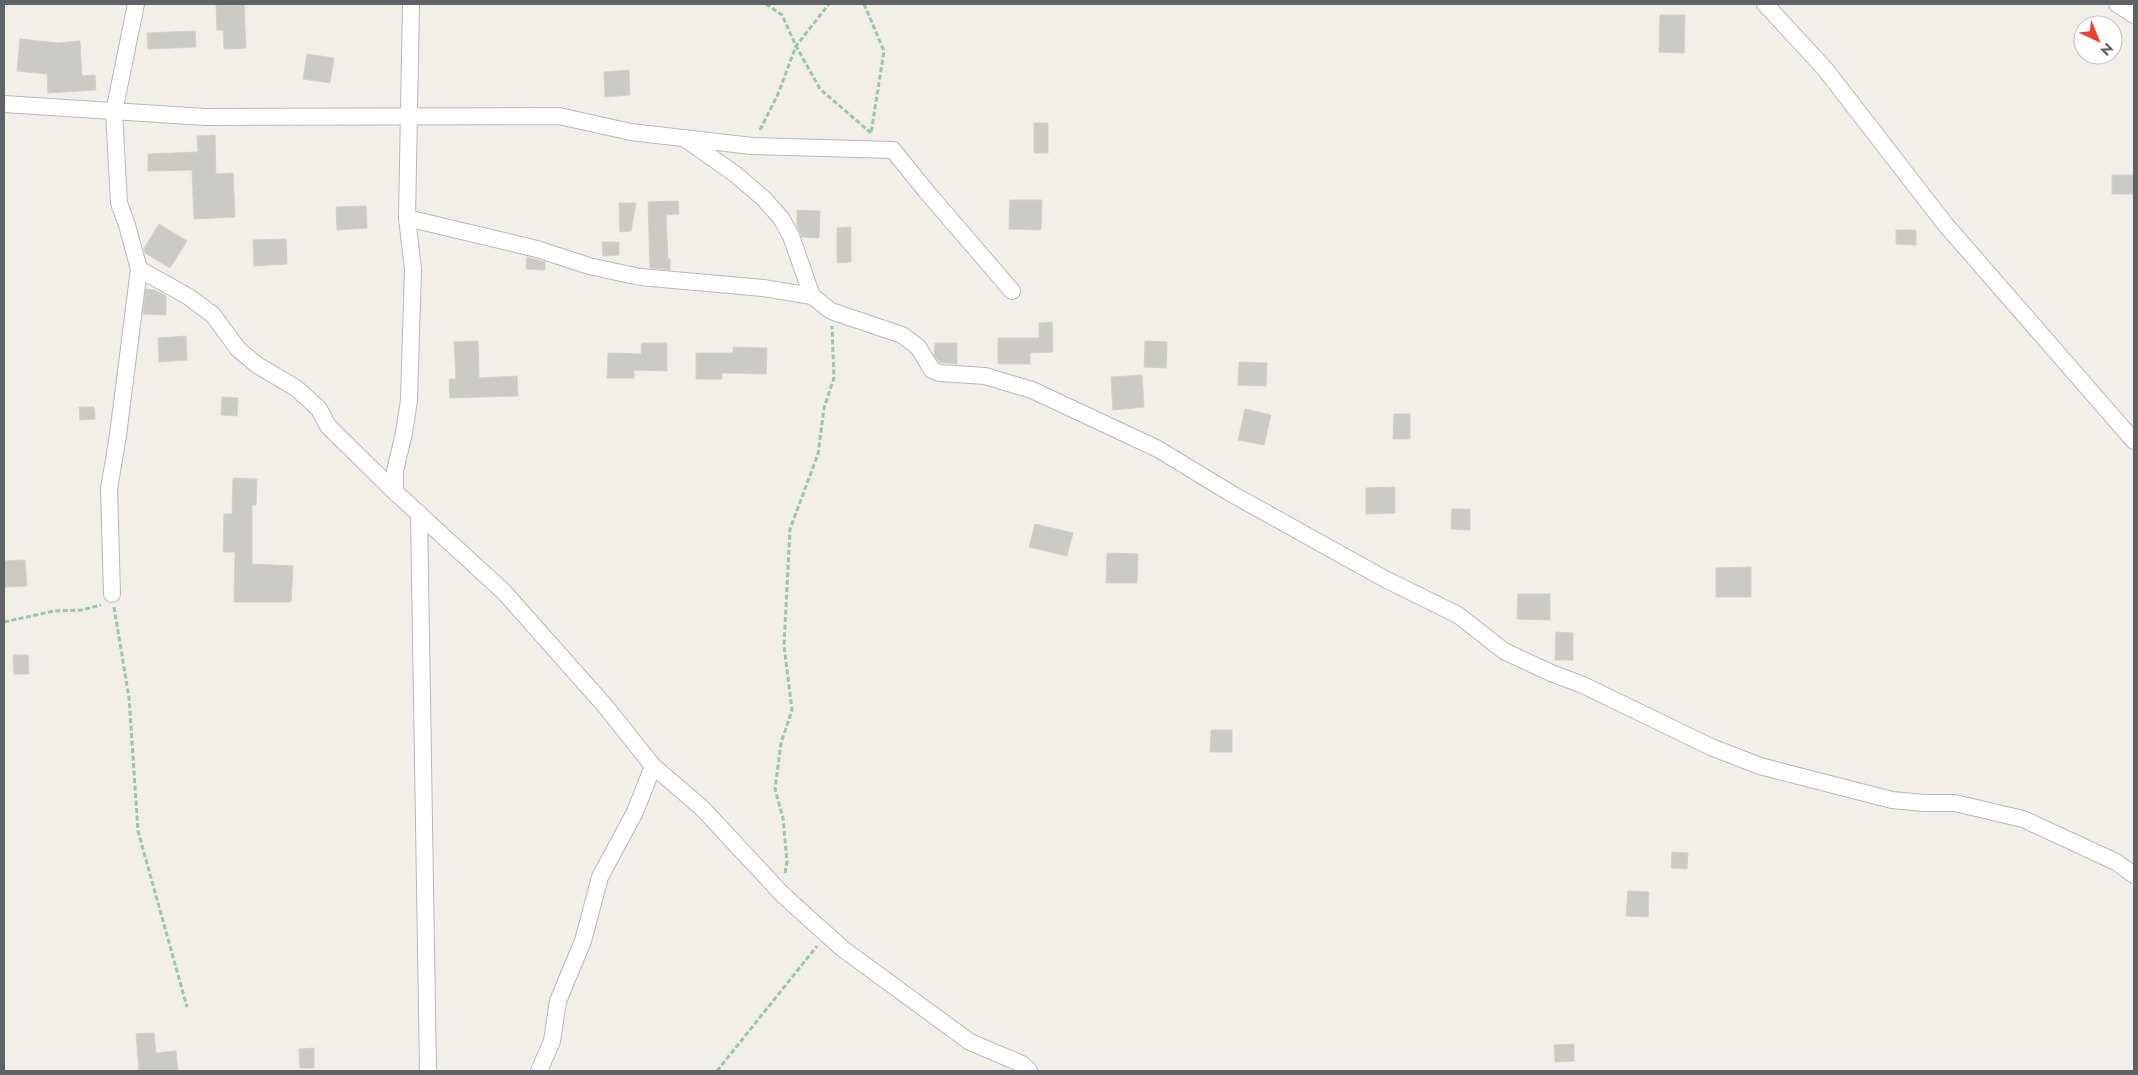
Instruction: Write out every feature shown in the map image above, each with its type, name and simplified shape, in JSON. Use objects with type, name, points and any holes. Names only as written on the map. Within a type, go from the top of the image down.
[{"type":"street","points":[[113,598],[109,490],[118,435],[139,269],[119,204],[114,112],[136,4]]},
{"type":"street","points":[[395,492],[395,471],[409,400],[413,269],[406,218],[411,4]]},
{"type":"street","points":[[1765,4],[1825,68],[1945,224],[2134,442]]},
{"type":"street","points":[[2117,4],[2134,14]]},
{"type":"street","points":[[4,104],[205,117],[559,116],[631,132],[752,146],[894,150],[926,191],[1012,291]]},
{"type":"street","points":[[682,137],[735,174],[763,198],[782,218],[791,236],[812,296]]},
{"type":"street","points":[[406,218],[537,249],[589,266],[640,277],[763,288],[812,296],[831,311],[902,334],[918,347],[932,370],[940,373],[985,376],[1032,390],[1158,449],[1232,494],[1368,569],[1458,615],[1504,652],[1583,685],[1711,747],[1760,766],[1892,800],[1955,803],[2023,819],[2116,862],[2134,875]]},
{"type":"street","points":[[139,269],[190,297],[213,315],[238,350],[296,388],[319,410],[328,426],[395,492],[504,592],[606,707],[653,766],[702,808],[782,893],[844,950],[970,1042],[1022,1064],[1029,1071]]},
{"type":"street","points":[[419,513],[428,1071]]},
{"type":"street","points":[[540,1071],[552,1041],[558,1001],[583,941],[600,877],[635,812],[653,766]]},
{"type":"path","points":[[766,4],[782,15],[796,46],[820,89],[894,150]]},
{"type":"path","points":[[752,146],[778,94],[796,46],[829,4]]},
{"type":"path","points":[[864,4],[884,51],[871,132],[870,150]]},
{"type":"path","points":[[782,893],[787,862],[783,818],[775,789],[781,743],[792,710],[784,646],[790,529],[818,454],[824,408],[834,378],[831,311]]},
{"type":"path","points":[[4,622],[54,611],[82,610],[113,598],[129,698],[138,830],[188,1007]]},
{"type":"path","points":[[717,1071],[816,947],[828,935]]},
{"type":"building","points":[[216,4],[244,4],[246,48],[224,49],[223,30],[217,30]]},
{"type":"building","points":[[1660,15],[1685,15],[1684,53],[1659,52]]},
{"type":"building","points":[[195,31],[196,47],[148,49],[147,33]]},
{"type":"building","points":[[20,39],[58,43],[80,41],[82,76],[95,75],[96,90],[48,93],[47,74],[17,71]]},
{"type":"building","points":[[307,54],[334,58],[330,83],[303,79]]},
{"type":"building","points":[[629,70],[630,95],[605,97],[604,72]]},
{"type":"building","points":[[1034,123],[1048,123],[1048,153],[1034,153]]},
{"type":"building","points":[[215,135],[216,174],[233,173],[235,217],[194,219],[192,170],[148,171],[148,154],[198,152],[197,136]]},
{"type":"building","points":[[2112,175],[2134,175],[2134,194],[2112,194]]},
{"type":"building","points":[[1010,200],[1042,200],[1041,230],[1009,229]]},
{"type":"building","points":[[678,201],[679,214],[666,215],[670,270],[650,268],[648,202]]},
{"type":"building","points":[[619,203],[636,203],[631,231],[620,232]]},
{"type":"building","points":[[366,206],[367,228],[337,230],[336,207]]},
{"type":"building","points":[[797,210],[820,211],[819,238],[802,237],[797,226]]},
{"type":"building","points":[[159,224],[187,241],[170,268],[145,253],[144,248]]},
{"type":"building","points":[[851,227],[851,262],[837,263],[837,228]]},
{"type":"building","points":[[1896,230],[1916,230],[1916,245],[1896,244]]},
{"type":"building","points":[[286,239],[287,264],[254,266],[253,240]]},
{"type":"building","points":[[602,242],[619,242],[619,255],[603,256]]},
{"type":"building","points":[[527,257],[545,262],[545,270],[526,269]]},
{"type":"building","points":[[146,289],[155,290],[166,296],[166,315],[143,314]]},
{"type":"building","points":[[1052,322],[1053,352],[1030,353],[1030,364],[998,364],[998,338],[1039,338],[1039,323]]},
{"type":"building","points":[[186,336],[187,360],[159,362],[158,338]]},
{"type":"building","points":[[478,341],[479,378],[517,376],[518,396],[450,398],[449,379],[456,379],[454,342]]},
{"type":"building","points":[[1145,341],[1167,342],[1166,368],[1144,367]]},
{"type":"building","points":[[642,343],[667,343],[667,371],[634,370],[634,378],[607,378],[608,353],[641,354]]},
{"type":"building","points":[[935,343],[957,343],[957,364],[939,362],[934,355]]},
{"type":"building","points":[[733,347],[767,348],[766,374],[722,373],[722,379],[696,379],[696,353],[733,353]]},
{"type":"building","points":[[1239,362],[1267,363],[1266,386],[1238,385]]},
{"type":"building","points":[[1142,375],[1144,407],[1113,410],[1111,377]]},
{"type":"building","points":[[222,397],[238,398],[237,416],[221,415]]},
{"type":"building","points":[[79,407],[94,407],[95,419],[80,420]]},
{"type":"building","points":[[1245,409],[1271,415],[1264,445],[1238,440]]},
{"type":"building","points":[[1394,414],[1410,414],[1410,439],[1393,439]]},
{"type":"building","points":[[233,478],[257,479],[256,505],[252,505],[252,564],[293,566],[291,602],[234,602],[235,552],[223,552],[224,514],[232,514]]},
{"type":"building","points":[[1395,487],[1395,513],[1366,514],[1366,488]]},
{"type":"building","points":[[1452,509],[1470,509],[1470,530],[1451,529]]},
{"type":"building","points":[[1035,524],[1073,533],[1067,556],[1029,547]]},
{"type":"building","points":[[1107,553],[1138,554],[1137,583],[1106,583]]},
{"type":"building","points":[[25,560],[27,586],[4,587],[4,561]]},
{"type":"building","points":[[1751,567],[1751,597],[1716,597],[1716,568]]},
{"type":"building","points":[[1518,594],[1550,594],[1550,620],[1517,619]]},
{"type":"building","points":[[1556,632],[1573,633],[1573,660],[1555,660]]},
{"type":"building","points":[[13,655],[28,655],[29,674],[14,674]]},
{"type":"building","points":[[1211,730],[1232,730],[1232,752],[1210,752]]},
{"type":"building","points":[[1672,852],[1688,853],[1687,869],[1671,868]]},
{"type":"building","points":[[1628,891],[1649,892],[1648,917],[1626,916]]},
{"type":"building","points":[[154,1033],[156,1053],[176,1051],[178,1071],[139,1071],[136,1034]]},
{"type":"building","points":[[1574,1044],[1574,1061],[1555,1062],[1554,1045]]},
{"type":"building","points":[[314,1048],[314,1068],[300,1068],[299,1049]]}]
